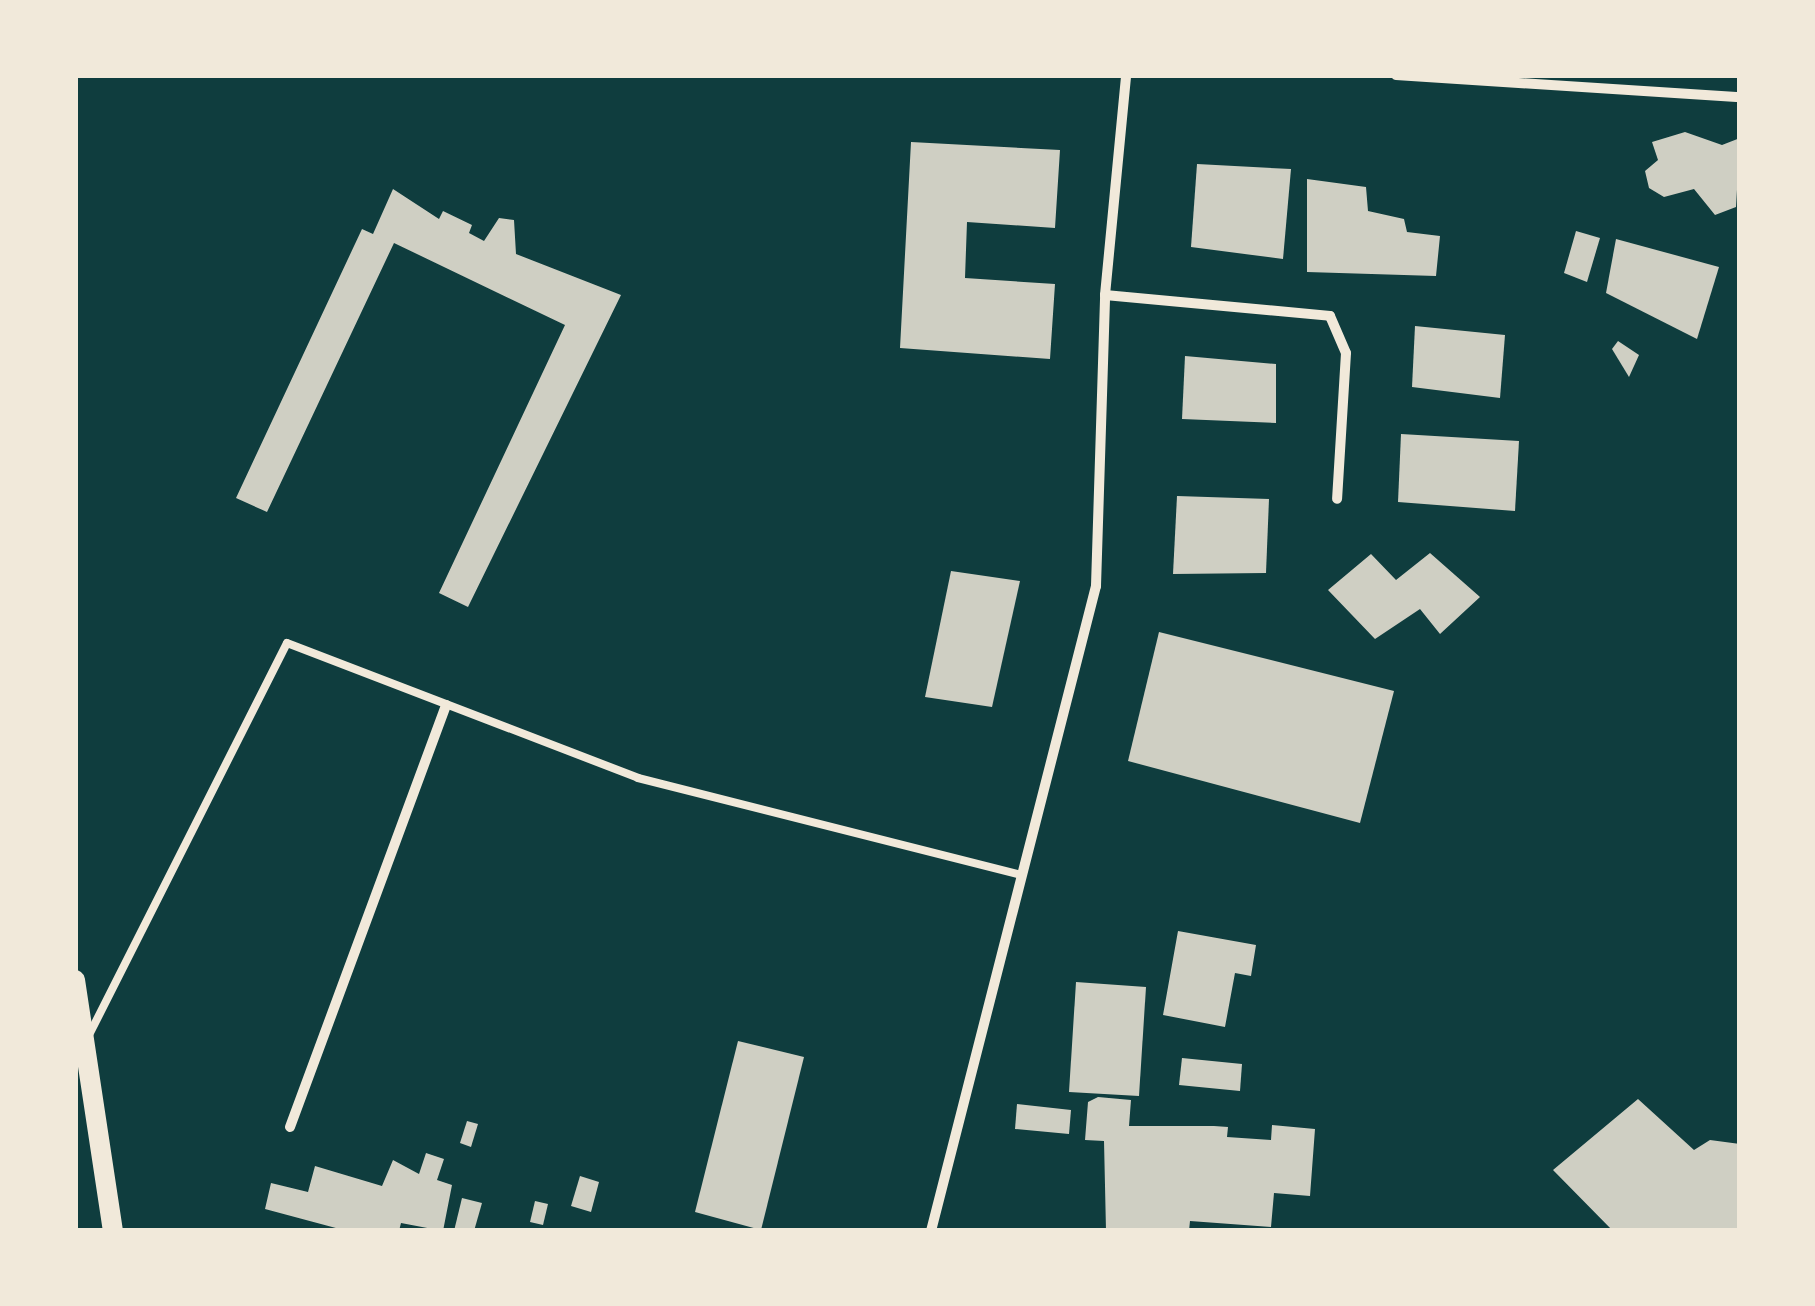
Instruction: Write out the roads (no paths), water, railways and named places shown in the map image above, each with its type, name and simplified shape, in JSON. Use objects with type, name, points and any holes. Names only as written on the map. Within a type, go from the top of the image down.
[{"type":"main road","points":[[75,980],[113,1231]]},
{"type":"street","points":[[931,1231],[1096,586],[1106,295],[1126,75]]},
{"type":"street","points":[[1396,75],[1740,96]]},
{"type":"street","points":[[1106,295],[1330,316],[1346,353],[1337,499]]},
{"type":"street","points":[[290,1127],[446,704]]},
{"type":"lane","points":[[84,1044],[287,643],[638,778],[1022,875]]}]
